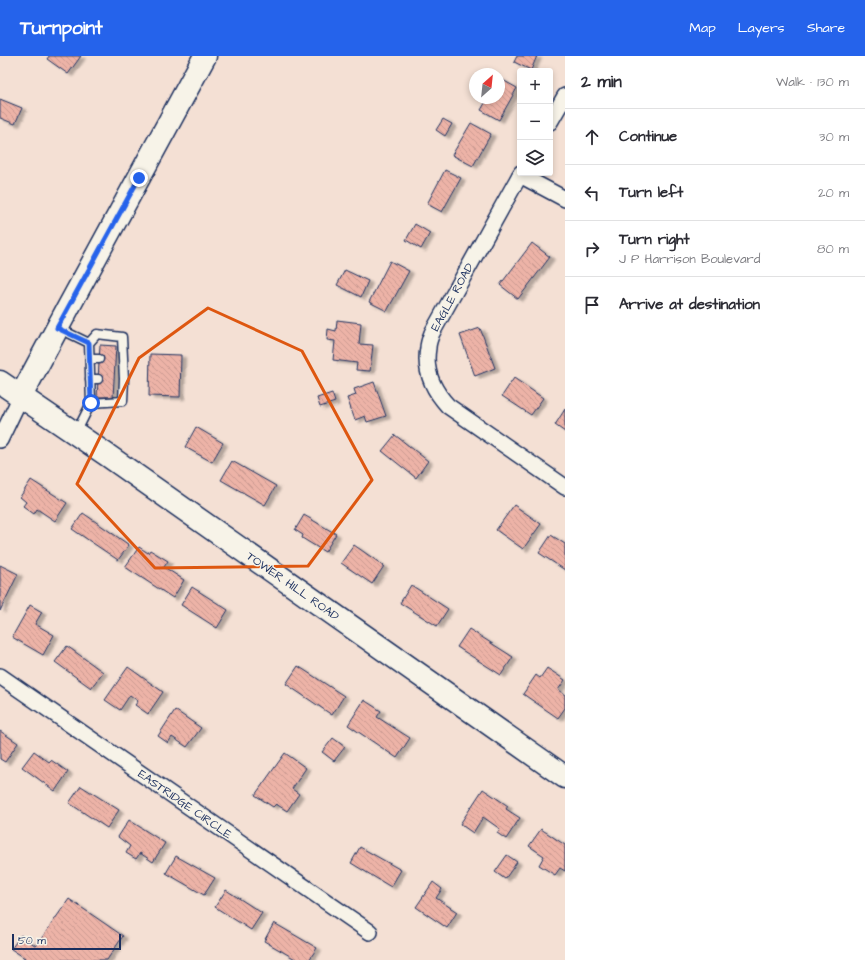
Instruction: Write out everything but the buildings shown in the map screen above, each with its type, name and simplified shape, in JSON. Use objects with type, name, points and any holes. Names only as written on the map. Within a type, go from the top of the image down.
[{"type":"street","points":[[0,440],[21,396],[57,328],[205,56]]},
{"type":"street","points":[[553,117],[565,96]]},
{"type":"street","name":"EAGLE ROAD","points":[[519,176],[432,333],[428,348],[427,361],[433,385],[439,397],[448,406],[565,487]]},
{"type":"street","points":[[523,176],[565,200]]},
{"type":"street","name":"TOWER HILL ROAD","points":[[0,382],[113,459],[565,778]]},
{"type":"street","name":"EASTRIDGE CIRCLE","points":[[0,676],[370,932]]},
{"type":"lane","points":[[57,328],[89,343]]},
{"type":"lane","points":[[75,434],[91,403],[94,379],[90,359],[89,343],[97,334],[122,337],[119,360],[124,379],[124,402],[91,403]]},
{"type":"lane","points":[[90,359],[99,359]]},
{"type":"lane","points":[[114,379],[124,379]]},
{"type":"highlighted area","points":[[208,308],[302,351],[372,480],[308,566],[155,568],[77,484],[139,358]]},
{"type":"route","points":[[91,403],[89,343],[57,328],[139,178]]}]
